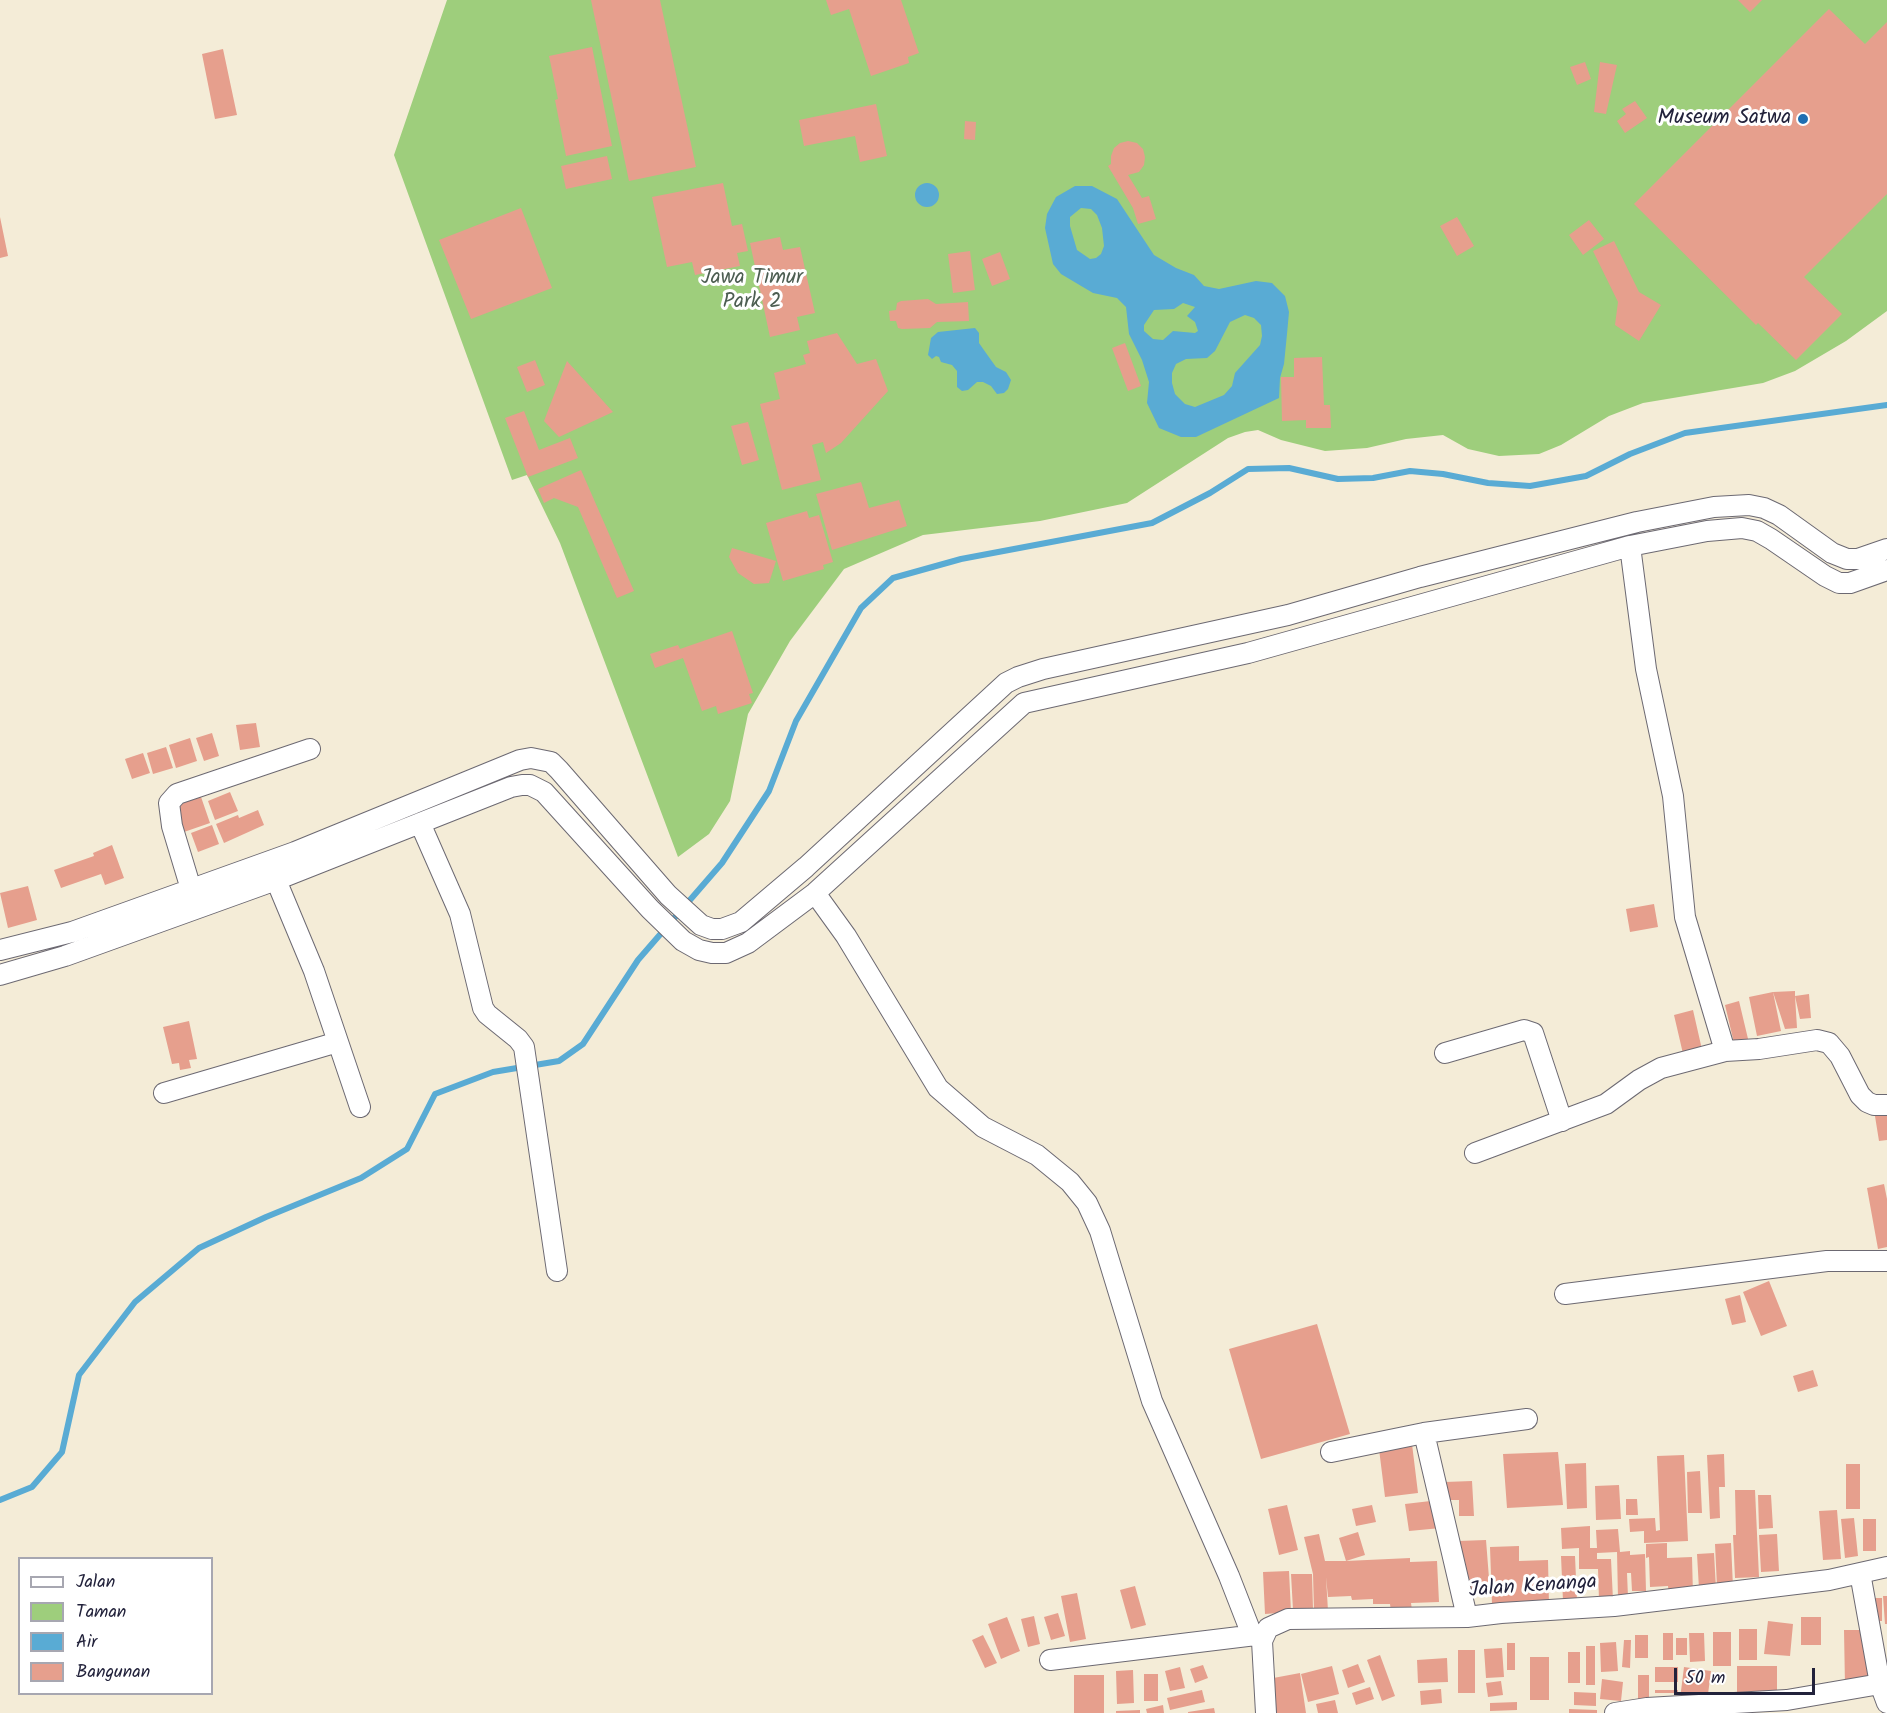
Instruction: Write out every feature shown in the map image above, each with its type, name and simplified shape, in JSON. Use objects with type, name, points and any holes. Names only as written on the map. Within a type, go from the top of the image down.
[{"type":"street","points":[[0,950],[72,932],[191,890],[296,852],[520,760],[531,758],[551,762],[667,894],[702,926],[722,929],[741,922],[806,867],[1006,682],[1043,669],[1288,615],[1420,577],[1637,522],[1733,505],[1764,507],[1832,553],[1847,559],[1858,559],[1887,549]]},
{"type":"street","points":[[0,975],[114,938],[276,880],[511,787],[522,785],[538,788],[544,792],[651,910],[684,941],[699,950],[712,953],[726,952],[740,948],[815,893],[1024,704],[1248,652],[1630,546],[1707,531],[1742,528],[1757,531],[1839,583],[1850,583],[1887,570]]},
{"type":"street","points":[[1630,546],[1646,669],[1673,796],[1685,917],[1725,1051]]},
{"type":"street","points":[[1464,567],[1470,591]]},
{"type":"street","points":[[1420,577],[1424,602]]},
{"type":"street","points":[[191,890],[172,826],[169,804],[177,794],[309,749]]},
{"type":"street","points":[[420,823],[460,914],[483,1008],[486,1014],[518,1038],[524,1047],[557,1271]]},
{"type":"street","points":[[276,880],[315,971],[360,1107]]},
{"type":"street","points":[[815,893],[846,936],[938,1088],[983,1127],[1037,1155],[1071,1182],[1087,1203],[1100,1231],[1152,1401],[1262,1646],[1266,1713]]},
{"type":"street","points":[[651,910],[667,894]]},
{"type":"street","points":[[108,920],[114,938]]},
{"type":"street","points":[[684,941],[702,926]]},
{"type":"street","points":[[1445,1053],[1524,1030],[1533,1033],[1562,1121]]},
{"type":"street","points":[[1475,1153],[1606,1104],[1639,1080],[1661,1068],[1725,1051],[1760,1049],[1817,1040],[1829,1043],[1840,1056],[1860,1095],[1867,1102],[1874,1105],[1887,1105]]},
{"type":"street","points":[[164,1093],[338,1042]]},
{"type":"street","points":[[1565,1294],[1827,1261],[1887,1262]]},
{"type":"street","points":[[1331,1452],[1424,1433],[1527,1419]]},
{"type":"street","points":[[1424,1433],[1467,1617]]},
{"type":"street","name":"Jalan Kenanga","points":[[1258,1635],[1274,1624],[1288,1619],[1467,1617],[1614,1606],[1829,1580],[1887,1567]]},
{"type":"street","points":[[1860,1573],[1880,1684],[1887,1704]]},
{"type":"street","points":[[1050,1660],[1258,1635]]},
{"type":"street","points":[[1615,1713],[1647,1708],[1787,1700],[1880,1684]]},
{"type":"green space","name":"Jawa Timur Park 2","points":[[447,0],[1887,0],[1887,311],[1846,341],[1795,371],[1763,383],[1643,403],[1609,416],[1561,445],[1539,454],[1499,456],[1468,449],[1443,435],[1406,439],[1367,448],[1325,451],[1281,440],[1258,430],[1245,432],[1228,438],[1127,503],[1040,521],[923,535],[844,569],[790,641],[748,714],[730,801],[709,834],[678,857],[560,543],[527,475],[512,480],[394,155]]},
{"type":"water","points":[[927,183],[936,186],[939,195],[936,204],[927,207],[918,204],[915,195],[918,186]]},
{"type":"water","points":[[1075,186],[1092,186],[1117,199],[1154,255],[1194,275],[1204,286],[1219,289],[1256,281],[1272,283],[1285,296],[1289,312],[1279,398],[1196,437],[1181,437],[1159,428],[1147,403],[1149,382],[1142,360],[1129,334],[1126,307],[1117,298],[1093,293],[1061,274],[1053,264],[1045,228],[1047,214],[1056,197]],"holes":[[[1081,208],[1091,209],[1097,215],[1102,228],[1104,246],[1101,254],[1096,258],[1090,259],[1077,250],[1070,226],[1070,217]],[[1183,303],[1195,307],[1187,316],[1195,322],[1198,331],[1195,333],[1173,331],[1163,340],[1153,339],[1144,331],[1144,325],[1154,310],[1174,309]],[[1245,315],[1254,318],[1261,325],[1260,345],[1235,373],[1232,386],[1224,395],[1195,407],[1185,404],[1175,394],[1172,383],[1172,373],[1176,364],[1186,359],[1207,358],[1215,351],[1230,322]]]},
{"type":"water","points":[[975,328],[979,333],[979,343],[996,367],[1006,372],[1011,380],[1004,393],[997,394],[991,386],[983,382],[977,382],[968,390],[962,391],[957,387],[957,371],[952,365],[941,362],[939,357],[932,359],[928,355],[931,338],[938,332]]},
{"type":"building","points":[[591,0],[660,0],[696,167],[629,181]]},
{"type":"building","points":[[826,0],[901,0],[919,53],[908,57],[909,63],[871,76],[849,9],[831,15]]},
{"type":"building","points":[[1738,0],[1762,0],[1750,12]]},
{"type":"building","name":"Museum Satwa","points":[[1829,9],[1865,44],[1887,22],[1887,194],[1804,277],[1842,314],[1796,360],[1758,323],[1756,325],[1634,204]]},
{"type":"building","points":[[592,47],[612,146],[566,156],[549,56]]},
{"type":"building","points":[[223,49],[237,115],[215,119],[202,54]]},
{"type":"building","points":[[1585,62],[1591,79],[1577,85],[1570,67]]},
{"type":"building","points":[[1600,62],[1617,65],[1606,114],[1594,112]]},
{"type":"building","points":[[1635,101],[1647,118],[1625,133],[1617,121],[1626,114],[1622,109]]},
{"type":"building","points":[[876,104],[887,156],[860,162],[855,136],[804,146],[799,120]]},
{"type":"building","points":[[965,121],[976,122],[975,140],[964,139]]},
{"type":"building","points":[[1128,141],[1137,143],[1143,149],[1145,157],[1144,165],[1139,172],[1128,175],[1142,198],[1149,196],[1156,219],[1138,224],[1133,208],[1108,166],[1111,164],[1114,148]]},
{"type":"building","points":[[607,156],[612,179],[566,189],[561,166]]},
{"type":"building","points":[[723,183],[732,226],[742,224],[748,251],[737,253],[740,266],[695,275],[692,262],[667,267],[652,197]]},
{"type":"building","points":[[521,208],[552,288],[471,319],[439,240]]},
{"type":"building","points":[[0,217],[8,256],[0,258]]},
{"type":"building","points":[[1457,217],[1474,246],[1457,256],[1440,226]]},
{"type":"building","points":[[1589,220],[1604,239],[1583,255],[1569,235]]},
{"type":"building","points":[[780,237],[783,250],[800,247],[815,313],[797,317],[800,330],[770,337],[750,243]]},
{"type":"building","points":[[1614,241],[1639,292],[1661,305],[1639,341],[1615,325],[1618,302],[1593,251]]},
{"type":"building","points":[[970,251],[975,290],[953,293],[948,254]]},
{"type":"building","points":[[1000,252],[1010,279],[992,286],[982,259]]},
{"type":"building","points":[[928,299],[936,304],[968,302],[969,321],[937,322],[930,328],[902,329],[898,328],[896,321],[890,321],[889,311],[896,310],[897,303]]},
{"type":"building","points":[[837,333],[857,364],[876,359],[888,391],[841,443],[826,453],[823,442],[812,445],[821,480],[782,490],[760,404],[780,399],[774,373],[806,364],[803,355],[810,353],[807,341]]},
{"type":"building","points":[[1125,343],[1141,386],[1128,391],[1112,348]]},
{"type":"building","points":[[1322,357],[1324,405],[1330,405],[1331,428],[1306,428],[1306,420],[1282,421],[1281,377],[1294,377],[1294,358]]},
{"type":"building","points":[[535,360],[545,385],[527,392],[517,367]]},
{"type":"building","points":[[567,361],[613,412],[559,437],[544,421]]},
{"type":"building","points":[[524,411],[539,450],[570,438],[578,458],[528,477],[505,418]]},
{"type":"building","points":[[748,422],[759,460],[742,465],[731,426]]},
{"type":"building","points":[[581,470],[634,591],[617,598],[578,507],[554,498],[544,503],[538,489]]},
{"type":"building","points":[[861,482],[869,508],[899,500],[907,526],[832,550],[816,494]]},
{"type":"building","points":[[807,511],[809,518],[819,515],[833,562],[823,565],[824,569],[783,581],[766,523]]},
{"type":"building","points":[[732,548],[776,561],[769,583],[754,584],[738,573],[729,557]]},
{"type":"building","points":[[732,631],[753,693],[749,694],[752,703],[718,714],[716,706],[702,711],[683,658],[655,668],[650,654],[678,645],[680,649]]},
{"type":"building","points":[[256,723],[260,747],[240,750],[236,725]]},
{"type":"building","points":[[212,733],[219,756],[204,761],[196,738]]},
{"type":"building","points":[[190,738],[197,761],[176,768],[169,745]]},
{"type":"building","points":[[166,747],[173,768],[153,774],[147,753]]},
{"type":"building","points":[[143,753],[150,773],[132,779],[125,759]]},
{"type":"building","points":[[230,792],[238,811],[215,820],[208,801]]},
{"type":"building","points":[[200,794],[210,823],[184,832],[174,803]]},
{"type":"building","points":[[258,810],[264,825],[224,843],[216,824]]},
{"type":"building","points":[[212,825],[219,844],[198,852],[191,833]]},
{"type":"building","points":[[112,845],[124,878],[105,885],[101,874],[61,888],[54,870],[94,856],[93,853]]},
{"type":"building","points":[[28,886],[37,920],[8,928],[0,893]]},
{"type":"building","points":[[1654,904],[1658,927],[1630,932],[1626,909]]},
{"type":"building","points":[[1795,991],[1797,1028],[1785,1029],[1773,992]]},
{"type":"building","points":[[1773,992],[1781,1031],[1757,1036],[1749,997]]},
{"type":"building","points":[[1809,994],[1811,1018],[1800,1019],[1795,996]]},
{"type":"building","points":[[1739,1001],[1749,1043],[1735,1047],[1725,1005]]},
{"type":"building","points":[[1693,1010],[1703,1054],[1684,1058],[1674,1015]]},
{"type":"building","points":[[189,1021],[197,1059],[189,1060],[191,1068],[180,1070],[179,1063],[172,1064],[163,1027]]},
{"type":"building","points":[[1887,1108],[1887,1140],[1879,1141],[1874,1110]]},
{"type":"building","points":[[1884,1184],[1887,1199],[1887,1247],[1878,1249],[1867,1188]]},
{"type":"building","points":[[1769,1281],[1787,1326],[1761,1336],[1743,1292]]},
{"type":"building","points":[[1740,1295],[1746,1322],[1732,1325],[1725,1299]]},
{"type":"building","points":[[1317,1324],[1350,1434],[1261,1459],[1229,1349]]},
{"type":"building","points":[[1813,1370],[1818,1386],[1798,1392],[1793,1376]]},
{"type":"building","points":[[1412,1444],[1418,1493],[1385,1497],[1379,1449]]},
{"type":"building","points":[[1558,1452],[1563,1505],[1507,1508],[1503,1454]]},
{"type":"building","points":[[1724,1454],[1725,1487],[1719,1487],[1720,1518],[1710,1519],[1707,1455]]},
{"type":"building","points":[[1684,1455],[1688,1541],[1644,1543],[1644,1531],[1630,1532],[1629,1519],[1655,1518],[1656,1531],[1660,1530],[1657,1456]]},
{"type":"building","points":[[1586,1463],[1587,1508],[1567,1509],[1565,1464]]},
{"type":"building","points":[[1846,1464],[1860,1464],[1860,1509],[1846,1509]]},
{"type":"building","points":[[1700,1471],[1702,1513],[1688,1513],[1687,1472]]},
{"type":"building","points":[[1472,1481],[1474,1516],[1459,1516],[1459,1500],[1446,1500],[1445,1482]]},
{"type":"building","points":[[1619,1485],[1621,1519],[1596,1520],[1595,1486]]},
{"type":"building","points":[[1735,1490],[1755,1490],[1759,1577],[1735,1578],[1733,1535],[1736,1535]]},
{"type":"building","points":[[1758,1495],[1771,1495],[1773,1528],[1759,1529]]},
{"type":"building","points":[[1626,1499],[1637,1499],[1638,1515],[1626,1515]]},
{"type":"building","points":[[1439,1500],[1441,1528],[1409,1531],[1405,1504]]},
{"type":"building","points":[[1287,1505],[1298,1550],[1279,1555],[1268,1509]]},
{"type":"building","points":[[1372,1505],[1376,1522],[1356,1526],[1352,1509]]},
{"type":"building","points":[[1837,1510],[1841,1559],[1823,1560],[1819,1511]]},
{"type":"building","points":[[1854,1518],[1858,1556],[1845,1558],[1841,1519]]},
{"type":"building","points":[[1863,1519],[1876,1519],[1876,1551],[1863,1551]]},
{"type":"building","points":[[1590,1526],[1590,1548],[1597,1548],[1596,1530],[1618,1529],[1620,1552],[1630,1551],[1630,1555],[1645,1554],[1646,1591],[1632,1591],[1631,1573],[1627,1573],[1628,1597],[1618,1598],[1617,1552],[1597,1553],[1597,1559],[1611,1559],[1613,1600],[1599,1600],[1598,1569],[1579,1569],[1579,1548],[1562,1549],[1561,1528]]},
{"type":"building","points":[[1358,1532],[1365,1555],[1346,1561],[1339,1538]]},
{"type":"building","points":[[1319,1534],[1325,1561],[1410,1558],[1410,1562],[1437,1561],[1439,1602],[1411,1603],[1412,1610],[1391,1611],[1390,1604],[1373,1604],[1373,1599],[1352,1600],[1351,1596],[1328,1597],[1326,1577],[1328,1611],[1314,1611],[1313,1574],[1304,1537]]},
{"type":"building","points":[[1777,1534],[1779,1571],[1761,1572],[1759,1535]]},
{"type":"building","points":[[1486,1540],[1490,1591],[1465,1592],[1458,1541]]},
{"type":"building","points":[[1667,1543],[1667,1558],[1692,1557],[1693,1595],[1669,1595],[1668,1586],[1650,1587],[1646,1544]]},
{"type":"building","points":[[1731,1543],[1733,1587],[1717,1587],[1715,1544]]},
{"type":"building","points":[[1519,1546],[1519,1561],[1548,1560],[1549,1605],[1492,1604],[1490,1547]]},
{"type":"building","points":[[1714,1553],[1716,1589],[1699,1589],[1697,1554]]},
{"type":"building","points":[[1561,1556],[1575,1556],[1577,1601],[1563,1601]]},
{"type":"building","points":[[1289,1571],[1291,1612],[1265,1614],[1263,1572]]},
{"type":"building","points":[[1291,1574],[1312,1574],[1313,1609],[1293,1610]]},
{"type":"building","points":[[1135,1586],[1146,1625],[1131,1629],[1120,1590]]},
{"type":"building","points":[[1077,1593],[1086,1639],[1070,1642],[1061,1596]]},
{"type":"building","points":[[1883,1596],[1887,1596],[1887,1624],[1885,1624]]},
{"type":"building","points":[[1870,1598],[1882,1598],[1882,1621],[1870,1621]]},
{"type":"building","points":[[1058,1613],[1065,1636],[1051,1640],[1044,1617]]},
{"type":"building","points":[[1034,1616],[1040,1644],[1028,1647],[1021,1619]]},
{"type":"building","points":[[1007,1617],[1020,1651],[1001,1659],[988,1624]]},
{"type":"building","points":[[1801,1617],[1821,1617],[1821,1645],[1801,1645]]},
{"type":"building","points":[[1768,1621],[1793,1624],[1790,1656],[1764,1654]]},
{"type":"building","points":[[1739,1629],[1757,1629],[1757,1660],[1739,1660]]},
{"type":"building","points":[[1844,1630],[1868,1630],[1869,1685],[1845,1686]]},
{"type":"building","points":[[1713,1632],[1731,1632],[1731,1666],[1713,1666]]},
{"type":"building","points":[[1663,1633],[1673,1633],[1673,1660],[1663,1660]]},
{"type":"building","points":[[1689,1633],[1704,1633],[1705,1661],[1690,1662]]},
{"type":"building","points":[[983,1635],[997,1663],[985,1668],[972,1640]]},
{"type":"building","points":[[1635,1635],[1648,1635],[1648,1658],[1635,1658]]},
{"type":"building","points":[[1676,1638],[1687,1638],[1687,1655],[1676,1655]]},
{"type":"building","points":[[1624,1640],[1631,1640],[1630,1668],[1622,1667]]},
{"type":"building","points":[[1616,1642],[1618,1671],[1601,1672],[1600,1643]]},
{"type":"building","points":[[1507,1643],[1515,1643],[1515,1670],[1507,1670]]},
{"type":"building","points":[[1586,1646],[1595,1646],[1595,1685],[1586,1685]]},
{"type":"building","points":[[1502,1648],[1504,1677],[1486,1678],[1484,1649]]},
{"type":"building","points":[[1458,1650],[1475,1650],[1475,1693],[1458,1693]]},
{"type":"building","points":[[1568,1652],[1580,1652],[1580,1683],[1568,1683]]},
{"type":"building","points":[[1380,1655],[1395,1696],[1382,1701],[1367,1660]]},
{"type":"building","points":[[1530,1657],[1549,1657],[1549,1700],[1530,1700]]},
{"type":"building","points":[[1447,1658],[1448,1682],[1418,1683],[1417,1660]]},
{"type":"building","points":[[1358,1664],[1365,1682],[1348,1688],[1342,1670]]},
{"type":"building","points":[[1203,1665],[1208,1678],[1195,1683],[1190,1669]]},
{"type":"building","points":[[1332,1666],[1339,1694],[1308,1702],[1301,1674]]},
{"type":"building","points":[[1737,1666],[1777,1666],[1777,1695],[1737,1695]]},
{"type":"building","points":[[1180,1667],[1185,1688],[1170,1691],[1165,1671]]},
{"type":"building","points":[[1655,1667],[1678,1667],[1678,1682],[1655,1682]]},
{"type":"building","points":[[1684,1667],[1711,1671],[1707,1702],[1680,1699]]},
{"type":"building","points":[[1133,1670],[1134,1703],[1117,1704],[1116,1671]]},
{"type":"building","points":[[1300,1673],[1306,1713],[1274,1713],[1268,1679]]},
{"type":"building","points":[[1144,1674],[1158,1674],[1158,1701],[1144,1701]]},
{"type":"building","points":[[1074,1675],[1104,1675],[1104,1713],[1074,1713]]},
{"type":"building","points":[[1638,1675],[1649,1675],[1649,1705],[1638,1705]]},
{"type":"building","points":[[1602,1679],[1623,1682],[1621,1701],[1600,1699]]},
{"type":"building","points":[[1501,1681],[1503,1695],[1488,1697],[1486,1683]]},
{"type":"building","points":[[1370,1687],[1374,1699],[1356,1705],[1352,1693]]},
{"type":"building","points":[[1441,1689],[1442,1703],[1421,1705],[1420,1691]]},
{"type":"building","points":[[1202,1690],[1205,1702],[1170,1710],[1167,1698]]},
{"type":"building","points":[[1655,1690],[1678,1690],[1678,1693],[1655,1693]]},
{"type":"building","points":[[1574,1692],[1596,1693],[1596,1706],[1574,1705]]},
{"type":"building","points":[[1335,1700],[1338,1713],[1318,1713],[1316,1704]]},
{"type":"building","points":[[1517,1702],[1517,1710],[1490,1711],[1490,1703]]},
{"type":"building","points":[[1163,1705],[1164,1713],[1147,1713],[1146,1709]]},
{"type":"building","points":[[1214,1708],[1215,1713],[1188,1713],[1188,1712]]},
{"type":"building","points":[[1569,1709],[1597,1710],[1597,1713],[1569,1713]]},
{"type":"building","points":[[1140,1710],[1140,1713],[1116,1713],[1116,1711]]},
{"type":"waterway","points":[[0,1500],[32,1487],[62,1452],[79,1375],[135,1302],[199,1248],[266,1217],[361,1178],[407,1149],[435,1094],[493,1072],[559,1061],[583,1044],[638,960],[722,863],[769,791],[796,721],[861,608],[893,578],[961,559],[1152,523],[1210,493],[1248,469],[1289,468],[1338,479],[1373,478],[1410,471],[1443,474],[1488,483],[1530,486],[1586,476],[1630,454],[1685,433],[1887,405]]},
{"type":"place","name":"Museum Satwa","points":[[1803,119]]}]
